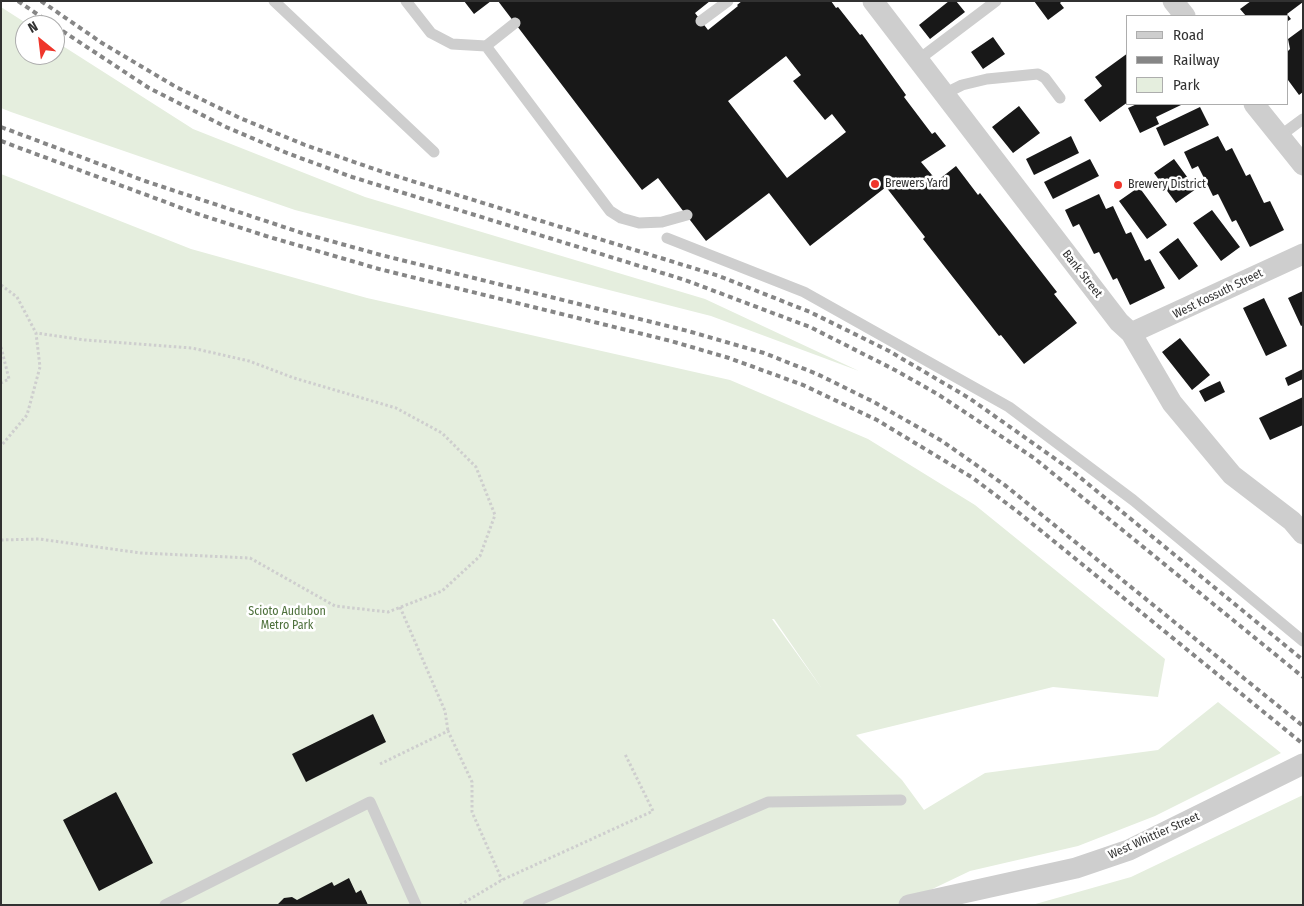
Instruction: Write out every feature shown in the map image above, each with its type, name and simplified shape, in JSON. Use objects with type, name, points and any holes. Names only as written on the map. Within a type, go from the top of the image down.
[{"type":"street","name":"Bank Street","points":[[873,1],[1119,322],[1132,333],[1172,403],[1232,475],[1292,521],[1303,534]]},
{"type":"street","points":[[1173,1],[1184,15]]},
{"type":"street","points":[[1255,105],[1303,166]]},
{"type":"street","name":"West Kossuth Street","points":[[1132,333],[1303,254]]},
{"type":"street","name":"West Whittier Street","points":[[909,905],[1076,868],[1129,850],[1303,764]]},
{"type":"lane","points":[[274,1],[434,152]]},
{"type":"lane","points":[[406,1],[431,33],[452,44],[486,46],[515,23]]},
{"type":"lane","points":[[701,21],[728,1]]},
{"type":"lane","points":[[918,60],[996,1]]},
{"type":"lane","points":[[486,46],[599,198],[616,214],[639,223],[662,222],[687,215]]},
{"type":"lane","points":[[944,94],[962,85],[987,79],[1031,73],[1045,78],[1060,98]]},
{"type":"lane","points":[[1280,136],[1303,119]]},
{"type":"lane","points":[[667,238],[804,292],[1009,407],[1133,500],[1303,641]]},
{"type":"lane","points":[[528,905],[768,802],[901,800]]},
{"type":"lane","points":[[165,905],[370,802],[416,905]]},
{"type":"path","points":[[1,285],[17,297],[36,333],[40,367],[28,415],[1,446]]},
{"type":"path","points":[[1,540],[39,539],[142,553],[250,558],[335,606],[388,612],[442,591],[480,556],[495,515],[476,467],[442,433],[396,408],[294,378],[249,361],[192,348],[85,340],[36,333]]},
{"type":"path","points":[[1,347],[9,379],[1,383]]},
{"type":"path","points":[[400,607],[445,710],[448,731],[472,782],[472,812],[502,880]]},
{"type":"path","points":[[380,764],[448,731]]},
{"type":"path","points":[[460,905],[502,880],[653,812],[625,754]]},
{"type":"green space","points":[[1,7],[15,16],[15,65],[65,65],[65,47],[193,129],[365,197],[705,299],[859,371],[711,316],[295,210],[1,108]]},
{"type":"green space","name":"Scioto Audubon Metro Park","points":[[1,174],[191,249],[367,298],[730,380],[868,439],[975,505],[1165,659],[1158,697],[1053,687],[856,735],[902,780],[924,810],[985,773],[1158,750],[1218,702],[1281,753],[1155,816],[1078,846],[970,871],[899,905],[1,905]],"holes":[[[772,619],[774,619],[823,690]]]},
{"type":"green space","points":[[1303,795],[1303,905],[1032,905],[1131,877]]},
{"type":"building","points":[[464,1],[491,1],[474,14]]},
{"type":"building","points":[[498,1],[710,1],[695,13],[708,30],[742,1],[831,1],[860,35],[862,34],[906,95],[904,97],[932,134],[935,132],[946,146],[921,162],[937,181],[956,166],[978,195],[980,193],[1057,292],[1054,294],[1077,323],[1024,364],[1001,335],[999,336],[923,239],[925,237],[886,187],[810,246],[769,193],[706,241],[658,178],[642,190]],"holes":[[[786,56],[801,75],[793,81],[825,120],[832,114],[846,132],[787,178],[728,101]]]},
{"type":"building","points":[[949,1],[956,1],[965,12],[930,39],[919,25]]},
{"type":"building","points":[[1034,1],[1062,1],[1060,3],[1064,8],[1048,20]]},
{"type":"building","points":[[1251,1],[1303,1],[1288,15],[1245,15],[1240,9]]},
{"type":"building","points":[[1303,28],[1303,92],[1299,95],[1289,81],[1289,38]]},
{"type":"building","points":[[993,37],[1005,54],[983,69],[971,52]]},
{"type":"building","points":[[1126,54],[1126,103],[1100,122],[1084,100],[1102,86],[1095,77]]},
{"type":"building","points":[[1135,105],[1181,105],[1156,117],[1159,124],[1140,133],[1128,108]]},
{"type":"building","points":[[1019,106],[1040,133],[1013,153],[992,127]]},
{"type":"building","points":[[1200,107],[1209,125],[1164,146],[1156,128]]},
{"type":"building","points":[[1071,136],[1079,153],[1034,175],[1026,159]]},
{"type":"building","points":[[1218,136],[1226,151],[1232,148],[1246,176],[1250,174],[1264,203],[1270,201],[1284,230],[1250,247],[1236,220],[1232,222],[1218,194],[1213,196],[1198,166],[1192,169],[1184,152]]},
{"type":"building","points":[[1090,159],[1099,176],[1053,199],[1044,182]]},
{"type":"building","points":[[1174,159],[1196,189],[1176,203],[1154,173]]},
{"type":"building","points":[[1139,187],[1167,225],[1147,239],[1119,201]]},
{"type":"building","points":[[1099,194],[1106,209],[1113,206],[1126,234],[1131,232],[1145,261],[1150,259],[1165,288],[1130,305],[1117,278],[1113,280],[1099,252],[1094,254],[1079,224],[1073,227],[1065,210]]},
{"type":"building","points":[[1212,210],[1240,247],[1221,261],[1193,223]]},
{"type":"building","points":[[1178,238],[1198,266],[1179,280],[1159,252]]},
{"type":"building","points":[[1303,291],[1303,325],[1301,326],[1288,298]]},
{"type":"building","points":[[1264,298],[1287,346],[1266,356],[1243,308]]},
{"type":"building","points":[[1180,338],[1210,375],[1192,390],[1162,352]]},
{"type":"building","points":[[1303,369],[1303,379],[1288,386],[1285,378]]},
{"type":"building","points":[[1220,381],[1225,392],[1205,402],[1199,391]]},
{"type":"building","points":[[1303,397],[1303,425],[1270,440],[1259,418]]},
{"type":"building","points":[[373,714],[386,742],[306,782],[292,754]]},
{"type":"building","points":[[116,792],[153,863],[99,891],[63,820]]},
{"type":"building","points":[[349,878],[356,893],[361,890],[368,905],[277,905],[284,898],[292,897],[297,900],[332,882],[334,886]]},
{"type":"railway","points":[[18,1],[38,15]]},
{"type":"railway","points":[[41,1],[102,43],[176,87],[240,118],[305,145],[383,172],[719,276],[810,312],[889,351],[969,398],[1071,470],[1303,660]]},
{"type":"railway","points":[[65,33],[149,88],[226,127],[287,153],[352,177],[685,280],[810,327],[897,371],[939,395],[1034,458],[1303,677]]},
{"type":"railway","points":[[1,127],[145,181],[302,233],[381,255],[688,331],[764,353],[817,374],[874,402],[942,441],[1006,486],[1303,726]]},
{"type":"railway","points":[[1,141],[195,213],[266,236],[379,269],[671,341],[729,358],[803,385],[877,420],[973,478],[1018,512],[1303,744]]},
{"type":"place","name":"Brewers Yard","points":[[875,184]]},
{"type":"place","name":"Brewery District","points":[[1118,185]]}]
